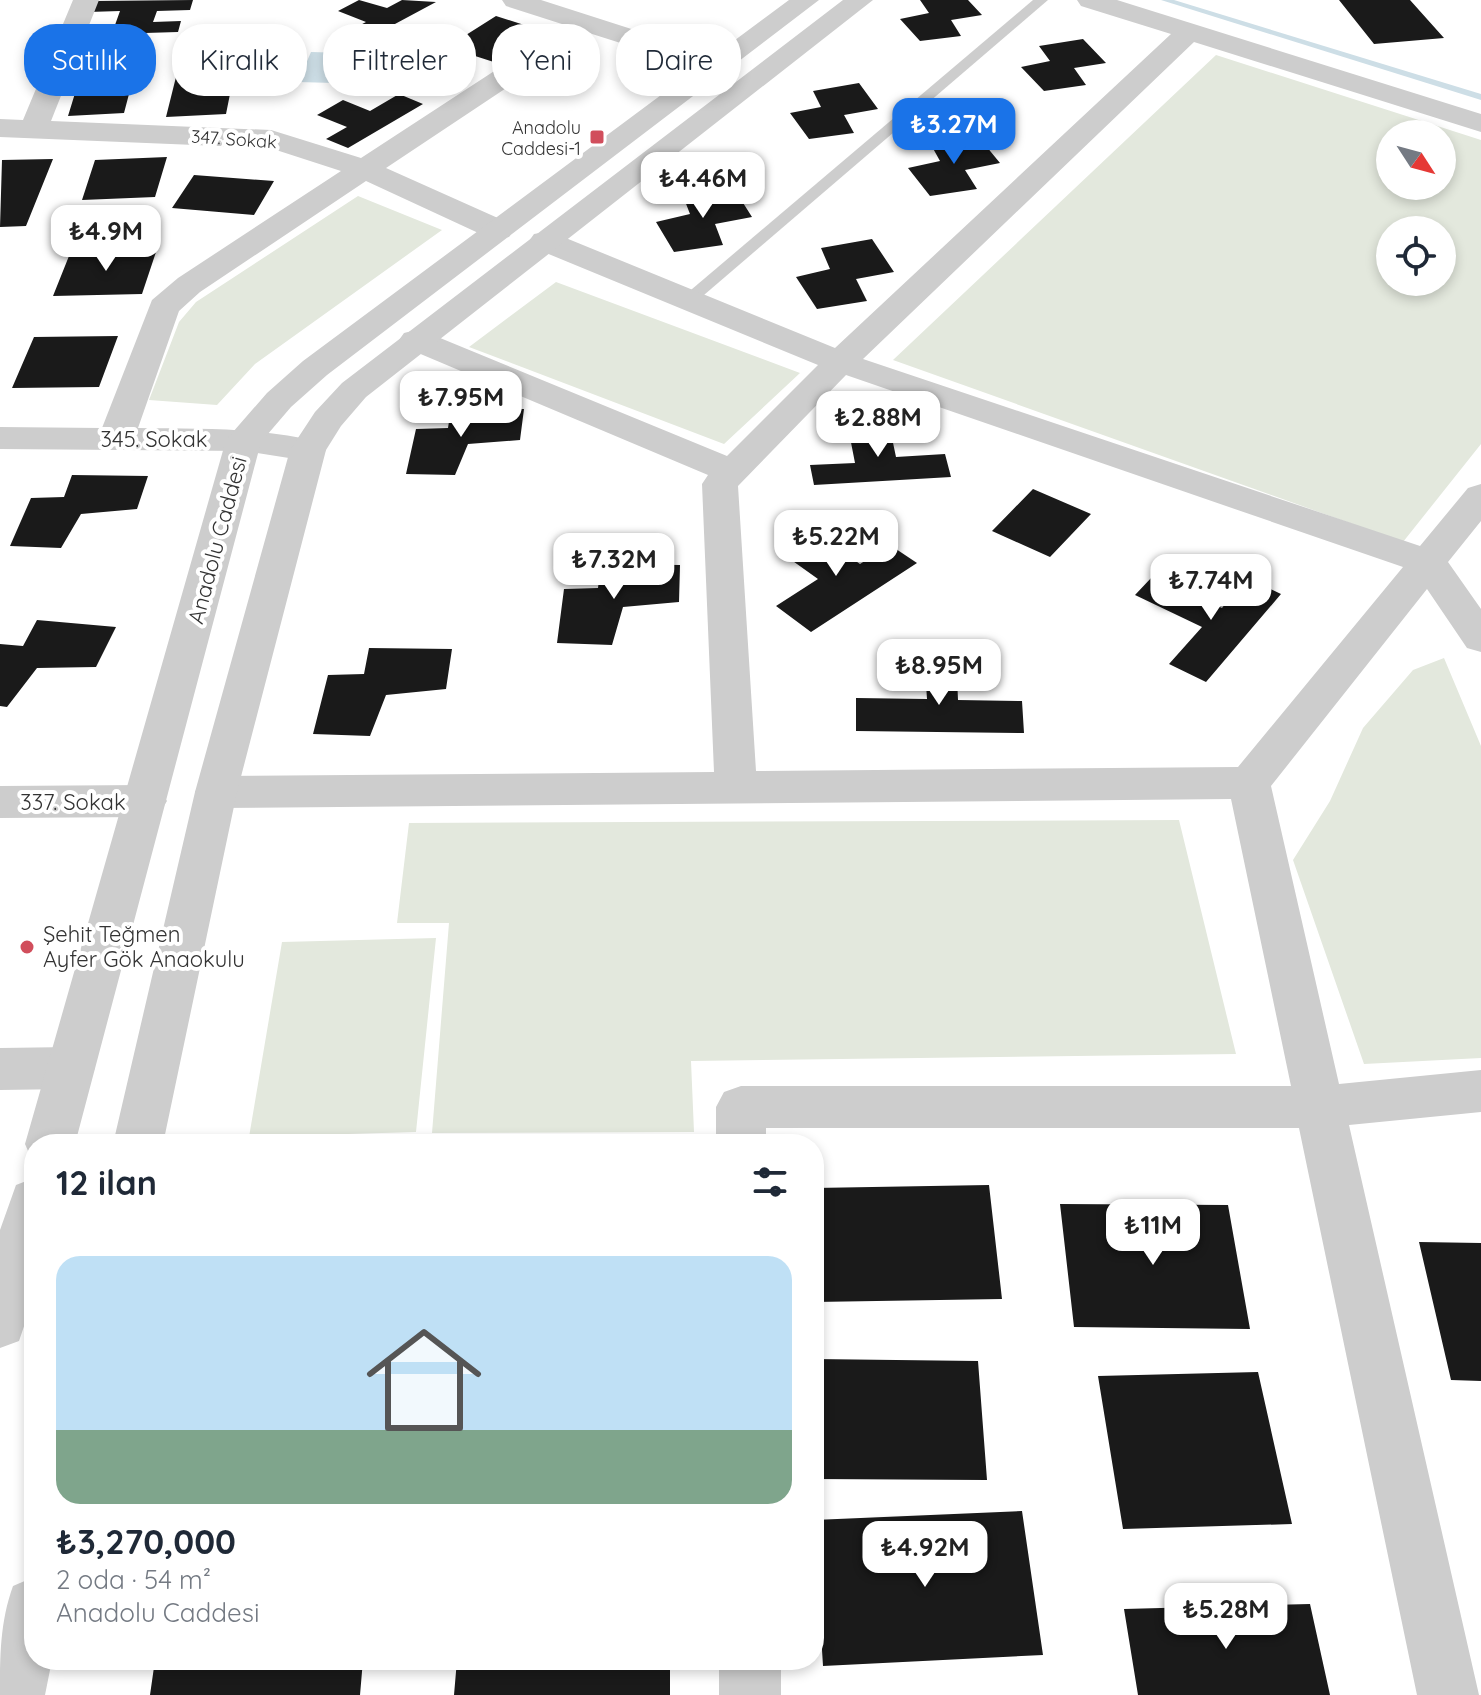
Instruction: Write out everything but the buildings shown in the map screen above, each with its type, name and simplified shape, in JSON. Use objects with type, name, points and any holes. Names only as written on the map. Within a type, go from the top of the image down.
[{"type":"street","points":[[34,129],[86,0]]},
{"type":"street","points":[[515,0],[616,33]]},
{"type":"street","name":"Anadolu Caddesi","points":[[741,49],[806,0]]},
{"type":"street","points":[[140,1134],[216,792],[308,450],[327,420],[354,390],[416,340],[860,0]]},
{"type":"street","points":[[1090,0],[1481,123]]},
{"type":"street","points":[[116,439],[164,307],[189,285],[586,23]]},
{"type":"street","points":[[736,786],[720,484],[840,362],[1189,32]]},
{"type":"street","name":"Anadolu Caddesi","points":[[53,1134],[244,440],[279,400],[315,368],[678,96]]},
{"type":"street","name":"347. Sokak","points":[[0,128],[271,139],[364,169],[498,230]]},
{"type":"street","points":[[545,241],[691,298],[840,362],[1428,562],[1481,638]]},
{"type":"street","points":[[416,340],[732,471]]},
{"type":"street","name":"345. Sokak","points":[[0,438],[244,440],[308,450]]},
{"type":"street","points":[[1249,783],[1481,496]]},
{"type":"street","points":[[216,792],[1249,783]]},
{"type":"street","points":[[1249,783],[1448,1695]]},
{"type":"street","name":"337. Sokak","points":[[0,802],[145,801]]},
{"type":"street","points":[[0,1069],[71,1068]]},
{"type":"street","points":[[741,1134],[741,1107],[1321,1107],[1481,1091]]},
{"type":"street","points":[[0,1323],[24,1237]]},
{"type":"street","points":[[14,1695],[24,1651]]},
{"type":"street","points":[[750,1670],[750,1695]]},
{"type":"lane","points":[[691,298],[1041,0]]},
{"type":"shaded area","points":[[311,52],[323,52],[323,83],[307,82],[307,61]]},
{"type":"shaded area","points":[[1216,55],[1419,120],[1376,120],[1376,200],[1456,200],[1456,132],[1481,140],[1481,444],[1403,542],[893,360]]},
{"type":"shaded area","points":[[358,196],[442,230],[255,364],[217,405],[149,400],[179,322],[196,302]]},
{"type":"shaded area","points":[[556,282],[800,373],[724,444],[469,347]]},
{"type":"shaded area","points":[[1444,658],[1481,746],[1481,1058],[1364,1064],[1293,860],[1330,801],[1363,728],[1413,670]]},
{"type":"shaded area","points":[[1179,820],[1236,1054],[691,1061],[694,1132],[432,1133],[449,923],[397,923],[409,823]]},
{"type":"shaded area","points":[[436,938],[416,1132],[250,1134],[282,942]]},
{"type":"waterway","points":[[1165,0],[1481,97]]},
{"type":"place","name":"Anadolu Caddesi-1","points":[[597,137]]},
{"type":"place","name":"Şehit Teğmen Ayfer Gök Anaokulu","points":[[27,947]]}]
